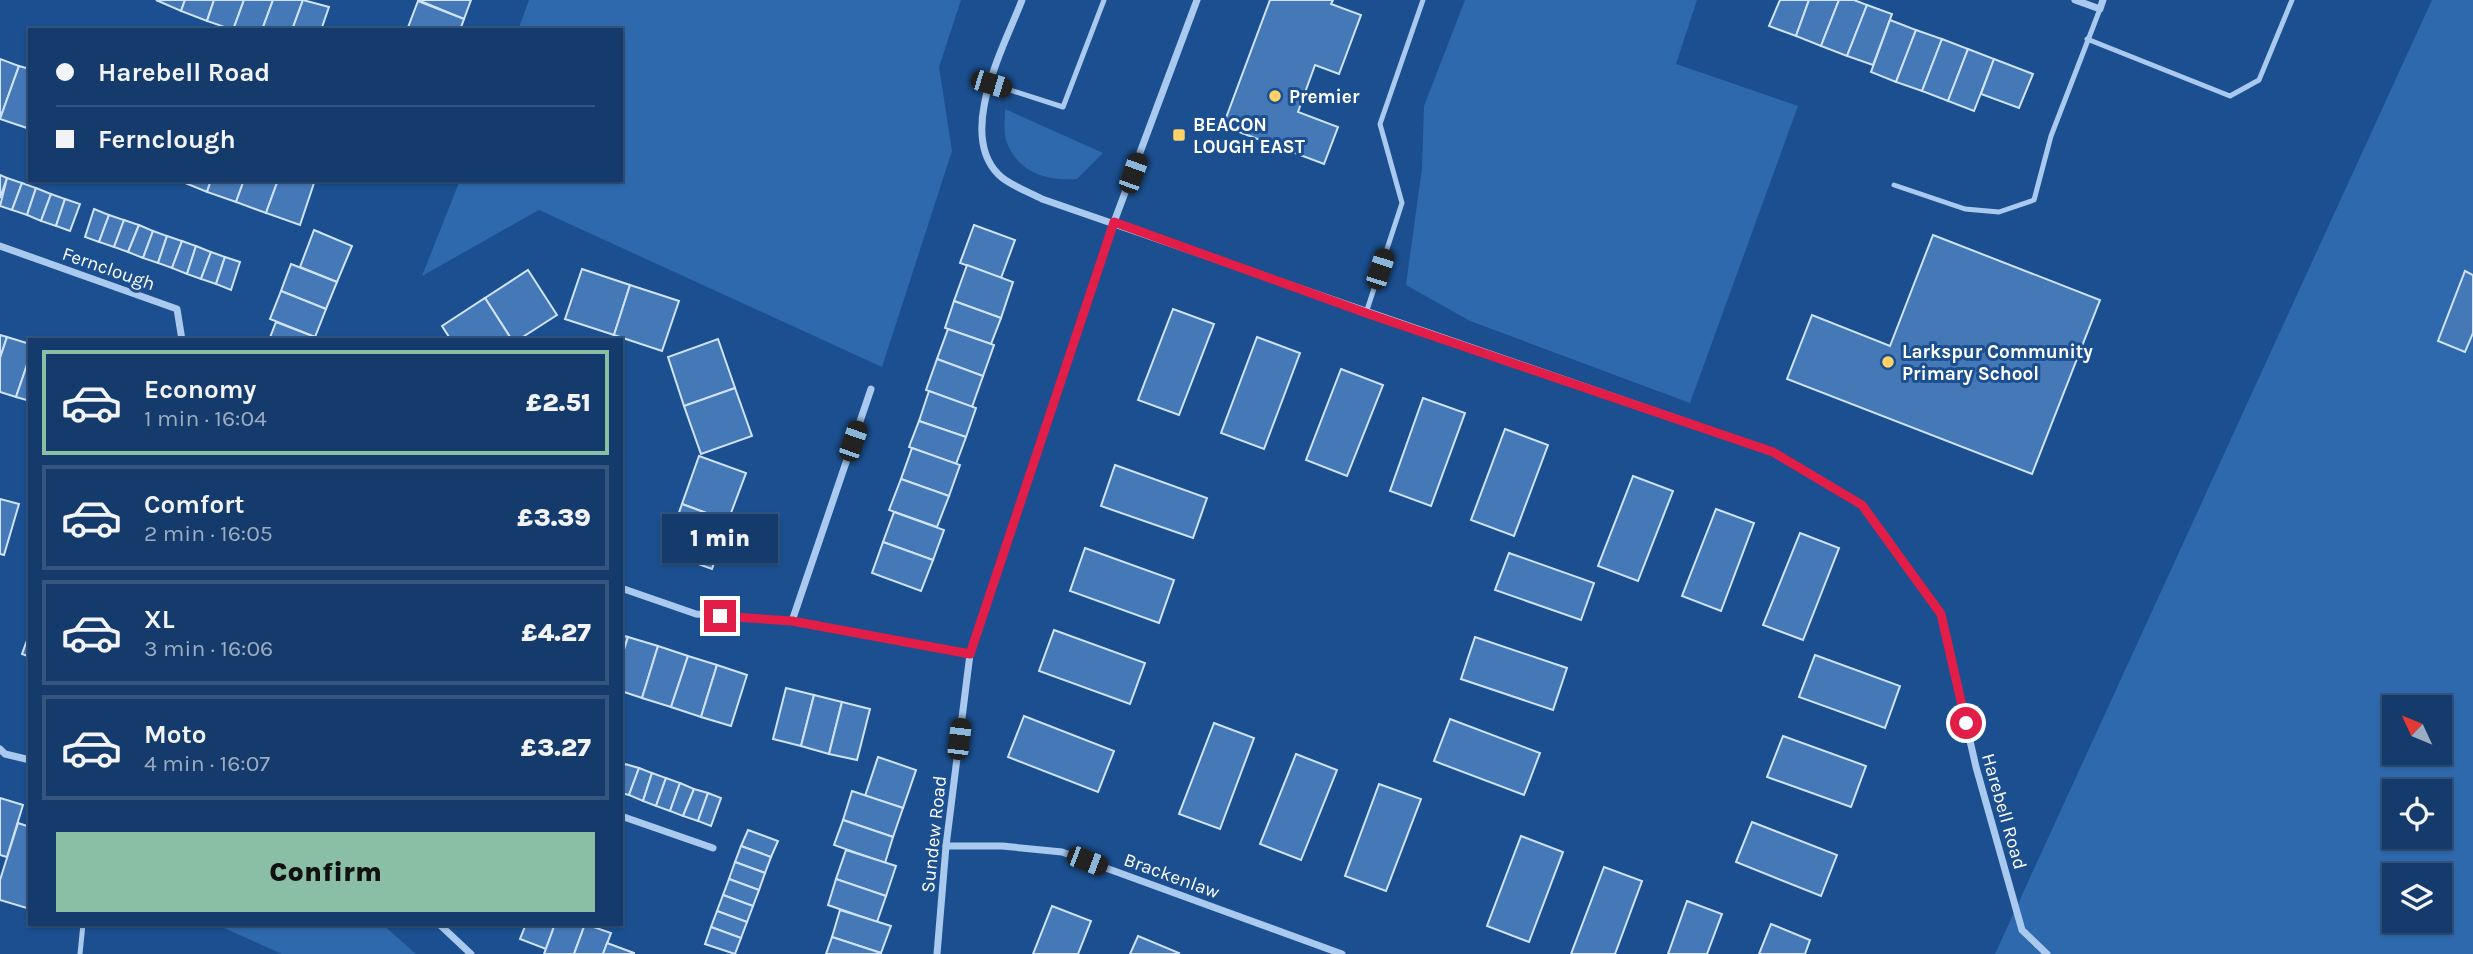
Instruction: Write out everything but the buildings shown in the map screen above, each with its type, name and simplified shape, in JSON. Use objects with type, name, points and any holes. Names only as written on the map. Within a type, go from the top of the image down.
[{"type":"street","name":"Harebell Road","points":[[1022,0],[981,109],[983,147],[998,175],[1042,199],[1773,452],[1862,505],[1941,614],[1976,767],[2022,930],[2047,954]]},
{"type":"street","name":"Sundew Road","points":[[937,954],[946,846],[970,654],[1114,222],[1197,0]]},
{"type":"street","points":[[2075,0],[2099,9],[2102,0]]},
{"type":"street","name":"Fernclough","points":[[0,247],[177,309],[182,338]]},
{"type":"street","points":[[792,621],[870,389]]},
{"type":"street","points":[[623,589],[696,614],[792,621],[970,654]]},
{"type":"street","points":[[0,748],[5,754],[28,760]]},
{"type":"street","points":[[623,817],[713,848]]},
{"type":"street","name":"Brackenlaw","points":[[946,846],[1021,847],[1062,852],[1342,954]]},
{"type":"street","points":[[441,926],[471,954]]},
{"type":"lane","points":[[991,84],[1063,107],[1104,0]]},
{"type":"lane","points":[[1366,313],[1402,203],[1380,124],[1423,0]]},
{"type":"lane","points":[[2087,40],[2230,96],[2259,80],[2292,0]]},
{"type":"lane","points":[[1894,185],[1965,209],[1999,212],[2034,200],[2051,136],[2099,9]]},
{"type":"lane","points":[[79,954],[83,926]]},
{"type":"shaded area","points":[[529,0],[961,0],[939,67],[952,151],[882,367],[539,210],[422,276],[459,182],[623,182],[623,28],[519,28]]},
{"type":"shaded area","points":[[1465,0],[1697,0],[1676,64],[1798,106],[1690,403],[1470,321],[1406,285],[1422,168],[1424,106]]},
{"type":"shaded area","points":[[2432,0],[2473,0],[2473,954],[1995,954]]},
{"type":"shaded area","points":[[1005,109],[1103,153],[1077,179],[1055,178],[1035,173],[1019,162],[1007,143]]},
{"type":"shaded area","points":[[219,926],[384,926],[416,954],[282,954]]},
{"type":"place","name":"Premier","points":[[1275,96]]},
{"type":"place","name":"BEACON LOUGH EAST","points":[[1179,135]]},
{"type":"place","name":"Larkspur Community Primary School","points":[[1888,362]]},
{"type":"route","points":[[720,616],[792,621],[970,654],[1114,222],[1366,313],[1773,452],[1862,505],[1941,614],[1966,723]]}]
